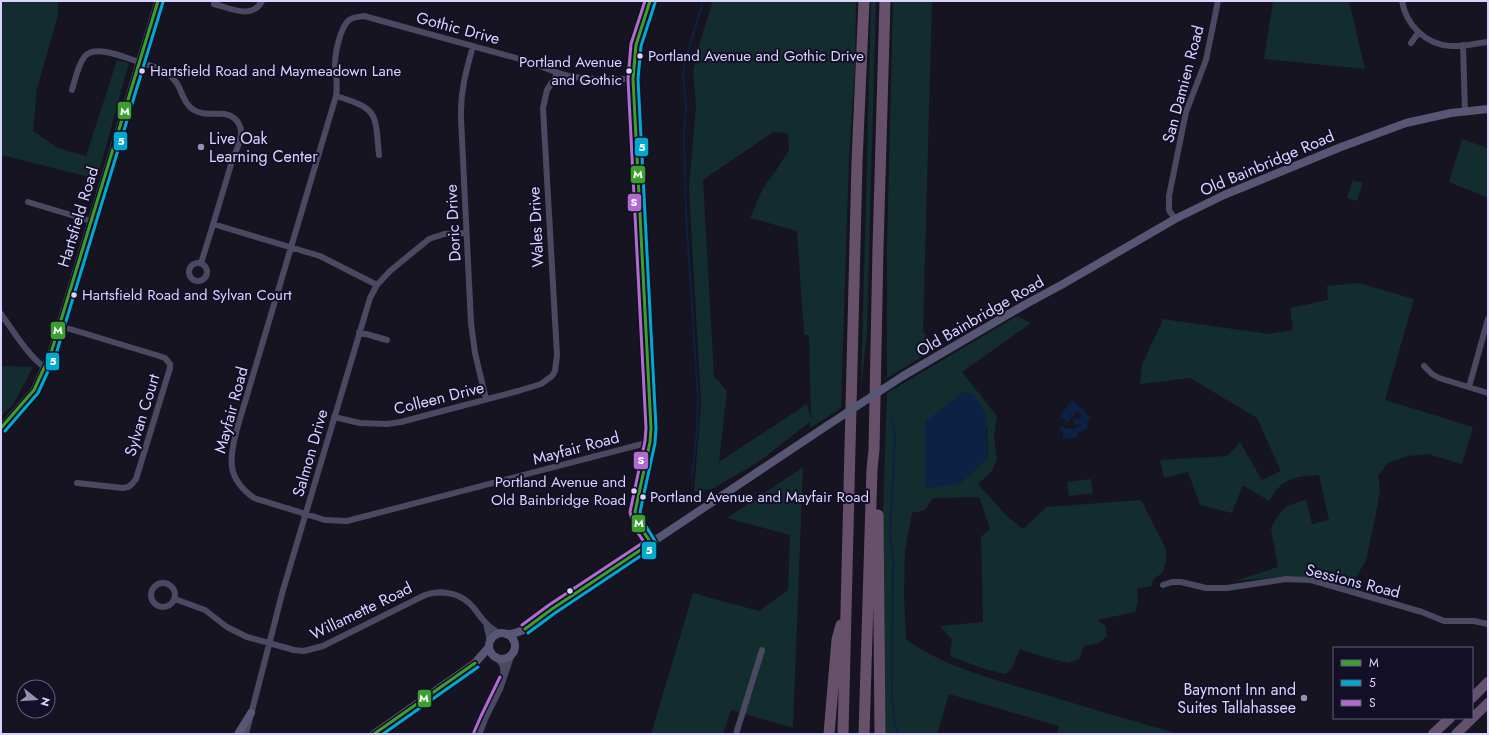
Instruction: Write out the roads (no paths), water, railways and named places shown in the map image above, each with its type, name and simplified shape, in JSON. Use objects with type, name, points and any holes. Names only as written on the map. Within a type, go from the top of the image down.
[{"type":"highway","points":[[843,734],[857,162],[864,1]]},
{"type":"highway","points":[[864,734],[872,468],[874,450],[885,1]]},
{"type":"highway","points":[[874,450],[879,469],[878,556],[880,734]]},
{"type":"highway","points":[[829,734],[837,640],[846,605]]},
{"type":"highway","points":[[1473,697],[1488,682]]},
{"type":"highway","points":[[1473,718],[1488,703]]},
{"type":"highway","points":[[1433,734],[1449,719]]},
{"type":"highway","points":[[1456,734],[1471,719]]},
{"type":"main road","name":"Old Bainbridge Road","points":[[503,634],[515,634],[525,629],[552,609],[903,376],[1175,219],[1241,187],[1390,128],[1424,118],[1488,109]]},
{"type":"main road","name":"Old Bainbridge Road","points":[[514,644],[525,629]]},
{"type":"main road","points":[[374,734],[476,663],[496,635],[503,634],[512,638],[514,650],[511,655],[505,659],[497,658],[476,663]]},
{"type":"main road","points":[[489,644],[490,653],[497,658]]},
{"type":"main road","points":[[238,734],[251,713]]},
{"type":"street","name":"Hartsfield Road","points":[[1,428],[30,395],[52,353],[158,1]]},
{"type":"street","points":[[214,4],[248,12],[257,9],[262,1]]},
{"type":"street","points":[[650,1],[636,45],[633,79],[650,374],[650,442],[635,512],[639,525],[651,543]]},
{"type":"street","name":"San Damien Road","points":[[1175,219],[1169,210],[1170,196],[1186,112],[1206,60],[1218,1]]},
{"type":"street","points":[[1402,1],[1408,19],[1418,33],[1433,42],[1451,46],[1488,42]]},
{"type":"street","name":"Gothic Drive","points":[[348,21],[352,18],[364,16],[527,61],[572,77],[596,79],[633,79]]},
{"type":"street","name":"Mayfair Road","points":[[348,21],[342,30],[336,55],[335,65],[338,88],[336,96],[232,450],[231,460],[233,473],[240,487],[254,498],[325,520],[335,521],[357,519],[650,442]]},
{"type":"street","points":[[1411,43],[1418,33]]},
{"type":"street","points":[[1463,45],[1465,112]]},
{"type":"street","name":"Doric Drive","points":[[472,46],[460,99],[471,323],[475,353],[486,399]]},
{"type":"street","points":[[72,90],[82,60],[89,53],[101,51],[139,62],[168,73],[178,85],[189,106],[194,110],[207,115],[229,115],[239,124],[241,131],[240,138],[201,264]]},
{"type":"street","name":"Wales Drive","points":[[548,380],[555,371],[557,355],[542,108],[547,90],[558,73]]},
{"type":"street","points":[[336,96],[358,102],[370,111],[374,117],[376,125],[379,155]]},
{"type":"street","points":[[28,202],[91,221]]},
{"type":"street","points":[[213,224],[320,256],[377,285]]},
{"type":"street","name":"Salmon Drive","points":[[246,734],[283,590],[370,298],[377,285],[390,271],[429,239],[444,234],[466,233]]},
{"type":"street","points":[[1,314],[27,350],[45,368]]},
{"type":"street","points":[[1469,387],[1488,319]]},
{"type":"street","name":"Sylvan Court","points":[[60,326],[165,358],[170,364],[141,466],[132,484],[123,488],[77,483]]},
{"type":"street","points":[[359,332],[387,340]]},
{"type":"street","points":[[1424,366],[1432,374],[1439,378],[1488,393]]},
{"type":"street","name":"Colleen Drive","points":[[334,417],[360,423],[387,424],[401,422],[535,386],[548,380]]},
{"type":"street","name":"Sessions Road","points":[[1163,585],[1172,582],[1181,582],[1206,588],[1227,588],[1286,579],[1311,580],[1422,612],[1444,620],[1474,621],[1488,624]]},
{"type":"street","points":[[166,582],[174,588],[175,598],[171,604],[167,606],[159,606],[152,602],[152,589],[158,583],[166,582]]},
{"type":"street","name":"Willamette Road","points":[[175,598],[205,610],[236,632],[294,650],[304,651],[322,646],[432,592],[447,592],[462,598],[469,603],[486,623],[503,634]]},
{"type":"street","name":"Willamette Road","points":[[486,623],[489,644]]},
{"type":"street","points":[[736,734],[762,650]]},
{"type":"street","points":[[479,734],[484,718],[504,679],[511,655]]},
{"type":"street","points":[[497,658],[503,665],[504,679]]},
{"type":"water","points":[[963,392],[974,395],[985,413],[988,458],[961,482],[935,488],[925,486],[925,422]]},
{"type":"water","points":[[1072,400],[1084,410],[1088,416],[1090,416],[1087,425],[1088,428],[1077,433],[1077,437],[1063,439],[1063,433],[1059,430],[1061,427],[1066,429],[1077,428],[1082,424],[1074,425],[1073,419],[1083,417],[1077,411],[1068,423],[1060,416]]},
{"type":"waterway","points":[[692,476],[697,430],[698,399],[686,214],[684,133],[686,108],[683,75],[686,58],[703,1]]},
{"type":"waterway","points":[[892,419],[895,434],[890,535],[893,559],[892,694],[894,720],[898,734]]},
{"type":"place","name":"Portland Avenue and Gothic Drive","points":[[640,56]]},
{"type":"place","name":"Hartsfield Road and Maymeadown Lane","points":[[142,71]]},
{"type":"place","name":"Portland Avenue and Gothic","points":[[629,71]]},
{"type":"place","name":"Live Oak Learning Center","points":[[201,147]]},
{"type":"place","name":"Hartsfield Road and Sylvan Court","points":[[74,295]]},
{"type":"place","name":"Portland Avenue and Old Bainbridge Road","points":[[634,491]]},
{"type":"place","name":"Portland Avenue and Mayfair Road","points":[[643,497]]},
{"type":"place","name":"Baymont Inn and Suites Tallahassee","points":[[1304,698]]}]
